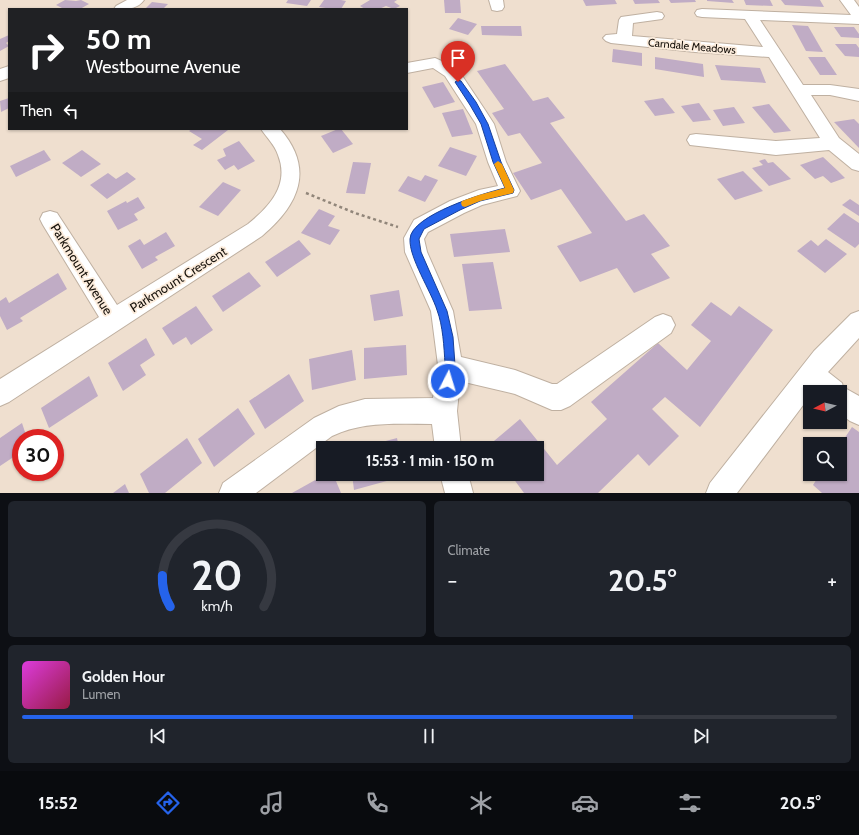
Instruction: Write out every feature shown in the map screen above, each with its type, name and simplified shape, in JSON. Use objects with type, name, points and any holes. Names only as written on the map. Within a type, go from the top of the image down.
[{"type":"street","points":[[123,8],[138,0]]},
{"type":"street","points":[[848,0],[859,18]]},
{"type":"street","points":[[702,13],[750,16],[859,18]]},
{"type":"street","name":"Carndale Meadows","points":[[657,16],[626,20],[617,39],[774,53]]},
{"type":"street","points":[[750,16],[833,143],[859,164]]},
{"type":"street","points":[[408,68],[434,63],[450,72],[479,114],[486,128],[497,162],[510,190],[479,198],[457,207],[421,226],[415,235],[414,243],[416,252],[442,311],[447,337],[450,366],[444,411],[447,441]]},
{"type":"street","points":[[799,90],[830,90],[859,94]]},
{"type":"street","name":"Parkmount Crescent","points":[[0,393],[266,222],[280,207],[290,187],[291,167],[289,157],[282,143],[271,130]]},
{"type":"street","points":[[696,140],[771,148],[833,143]]},
{"type":"street","name":"Parkmount Avenue","points":[[50,219],[114,320]]},
{"type":"street","points":[[720,493],[824,359],[859,322]]},
{"type":"street","points":[[450,366],[515,382],[552,396],[561,396],[663,325]]},
{"type":"street","points":[[811,375],[824,385]]},
{"type":"street","points":[[847,403],[859,412]]},
{"type":"street","points":[[233,493],[323,427],[339,419],[365,412],[444,411]]},
{"type":"street","points":[[456,481],[459,493]]},
{"type":"path","points":[[290,187],[355,213],[398,227],[415,235]]},
{"type":"building","points":[[65,0],[81,0],[89,4],[82,8],[62,8],[56,5]]},
{"type":"building","points":[[288,0],[311,0],[307,6],[286,3]]},
{"type":"building","points":[[324,0],[346,1],[342,8],[319,7]]},
{"type":"building","points":[[370,0],[397,0],[394,2],[400,6],[396,8],[386,6],[381,8],[363,8],[360,6]]},
{"type":"building","points":[[444,0],[460,0],[461,13],[445,13]]},
{"type":"building","points":[[583,0],[615,0],[617,4],[586,6]]},
{"type":"building","points":[[633,0],[658,0],[660,3],[635,4]]},
{"type":"building","points":[[669,0],[695,0],[696,2],[671,3]]},
{"type":"building","points":[[732,0],[734,3],[707,1]]},
{"type":"building","points":[[744,0],[770,0],[773,6],[746,5]]},
{"type":"building","points":[[781,0],[820,0],[824,7],[785,5]]},
{"type":"building","points":[[152,2],[168,4],[164,8],[146,8]]},
{"type":"building","points":[[458,18],[477,24],[468,35],[449,29]]},
{"type":"building","points":[[792,25],[808,26],[823,52],[806,51]]},
{"type":"building","points":[[481,26],[521,26],[522,36],[482,35]]},
{"type":"building","points":[[834,27],[854,27],[859,34],[859,38],[841,37]]},
{"type":"building","points":[[8,35],[8,42],[6,43],[8,47],[0,51],[0,39]]},
{"type":"building","points":[[835,44],[856,44],[859,48],[859,57],[845,56]]},
{"type":"building","points":[[613,49],[642,53],[642,66],[612,62]]},
{"type":"building","points":[[655,57],[703,64],[704,77],[655,69]]},
{"type":"building","points":[[808,57],[825,57],[837,75],[820,75]]},
{"type":"building","points":[[505,64],[533,101],[548,97],[565,118],[550,123],[626,221],[644,214],[670,246],[651,254],[670,278],[634,293],[617,268],[580,282],[557,246],[592,233],[561,189],[531,200],[513,173],[542,163],[520,133],[508,136],[492,113],[504,109],[477,71]]},
{"type":"building","points":[[715,65],[760,68],[766,83],[721,80]]},
{"type":"building","points":[[443,82],[455,102],[434,108],[422,87]]},
{"type":"building","points":[[8,98],[8,108],[1,112],[0,101]]},
{"type":"building","points":[[663,98],[675,113],[655,116],[644,101]]},
{"type":"building","points":[[699,103],[711,120],[693,122],[681,106]]},
{"type":"building","points":[[769,104],[791,131],[774,133],[752,107]]},
{"type":"building","points":[[734,107],[745,123],[723,126],[713,110]]},
{"type":"building","points":[[463,109],[473,134],[452,137],[442,113]]},
{"type":"building","points":[[854,119],[859,124],[859,148],[834,122]]},
{"type":"building","points":[[228,130],[202,150],[193,145],[202,139],[189,131]]},
{"type":"building","points":[[336,130],[342,130],[353,144],[333,153],[321,136]]},
{"type":"building","points":[[239,141],[255,161],[238,170],[234,165],[225,170],[217,160],[226,156],[223,149]]},
{"type":"building","points":[[450,147],[477,156],[466,176],[438,166]]},
{"type":"building","points":[[44,150],[51,160],[16,177],[10,166]]},
{"type":"building","points":[[82,150],[101,164],[81,177],[62,163]]},
{"type":"building","points":[[823,157],[845,178],[831,183],[823,176],[815,179],[800,165]]},
{"type":"building","points":[[765,159],[768,163],[773,162],[791,179],[769,186],[752,168],[763,165],[759,161]]},
{"type":"building","points":[[353,162],[371,163],[365,194],[346,193]]},
{"type":"building","points":[[743,171],[763,191],[735,200],[717,179]]},
{"type":"building","points":[[127,172],[136,179],[107,199],[90,185],[108,173],[116,179]]},
{"type":"building","points":[[425,175],[438,180],[425,202],[398,191],[408,176],[421,181]]},
{"type":"building","points":[[223,182],[241,190],[218,216],[199,207]]},
{"type":"building","points":[[138,197],[145,208],[134,214],[138,220],[118,230],[107,211],[126,201],[127,203]]},
{"type":"building","points":[[850,199],[859,205],[859,216],[842,205]]},
{"type":"building","points":[[319,209],[335,216],[328,226],[340,230],[330,245],[301,233]]},
{"type":"building","points":[[844,213],[859,223],[859,244],[855,248],[827,229]]},
{"type":"building","points":[[505,229],[510,252],[454,257],[450,234]]},
{"type":"building","points":[[166,232],[175,246],[155,257],[158,260],[142,269],[128,246],[140,239],[144,245]]},
{"type":"building","points":[[826,239],[847,254],[825,273],[797,251],[811,240],[818,246]]},
{"type":"building","points":[[299,240],[311,254],[277,277],[265,262]]},
{"type":"building","points":[[493,262],[502,309],[469,311],[462,264]]},
{"type":"building","points":[[249,272],[261,286],[223,312],[212,296]]},
{"type":"building","points":[[58,273],[67,289],[20,318],[23,321],[7,330],[0,316],[0,301],[6,297],[9,303]]},
{"type":"building","points":[[399,290],[403,316],[374,321],[370,295]]},
{"type":"building","points":[[711,302],[731,316],[739,306],[773,330],[700,427],[665,397],[652,409],[679,436],[649,466],[638,454],[598,493],[524,493],[515,481],[544,481],[544,449],[557,465],[607,419],[591,402],[658,343],[687,370],[711,341],[691,325]]},
{"type":"building","points":[[196,306],[213,330],[191,345],[186,337],[173,345],[162,328]]},
{"type":"building","points":[[146,338],[155,355],[140,365],[146,375],[123,391],[108,363]]},
{"type":"building","points":[[406,345],[407,375],[364,379],[364,348]]},
{"type":"building","points":[[352,350],[356,380],[312,390],[309,359]]},
{"type":"building","points":[[289,374],[304,401],[265,429],[249,401]]},
{"type":"building","points":[[89,376],[98,396],[49,428],[41,408]]},
{"type":"building","points":[[238,408],[255,434],[214,467],[198,439]]},
{"type":"building","points":[[520,419],[538,441],[494,441]]},
{"type":"building","points":[[22,423],[24,429],[13,429]]},
{"type":"building","points":[[852,427],[859,432],[859,493],[822,493],[813,485],[816,481],[847,481],[847,437],[845,437]]},
{"type":"building","points":[[12,430],[12,458],[0,466],[0,438]]},
{"type":"building","points":[[187,438],[202,463],[165,493],[149,493],[140,474]]},
{"type":"building","points":[[397,438],[398,441],[386,441]]},
{"type":"building","points":[[316,480],[316,481],[336,481],[341,493],[292,493]]},
{"type":"building","points":[[353,481],[387,481],[354,490]]},
{"type":"building","points":[[125,484],[129,493],[113,493]]},
{"type":"slow traffic","points":[[465,203],[510,190],[498,164]]},
{"type":"route","points":[[448,381],[450,365],[442,311],[432,284],[416,252],[414,238],[421,226],[457,207],[479,198],[510,190],[497,162],[484,124],[458,82]]}]
